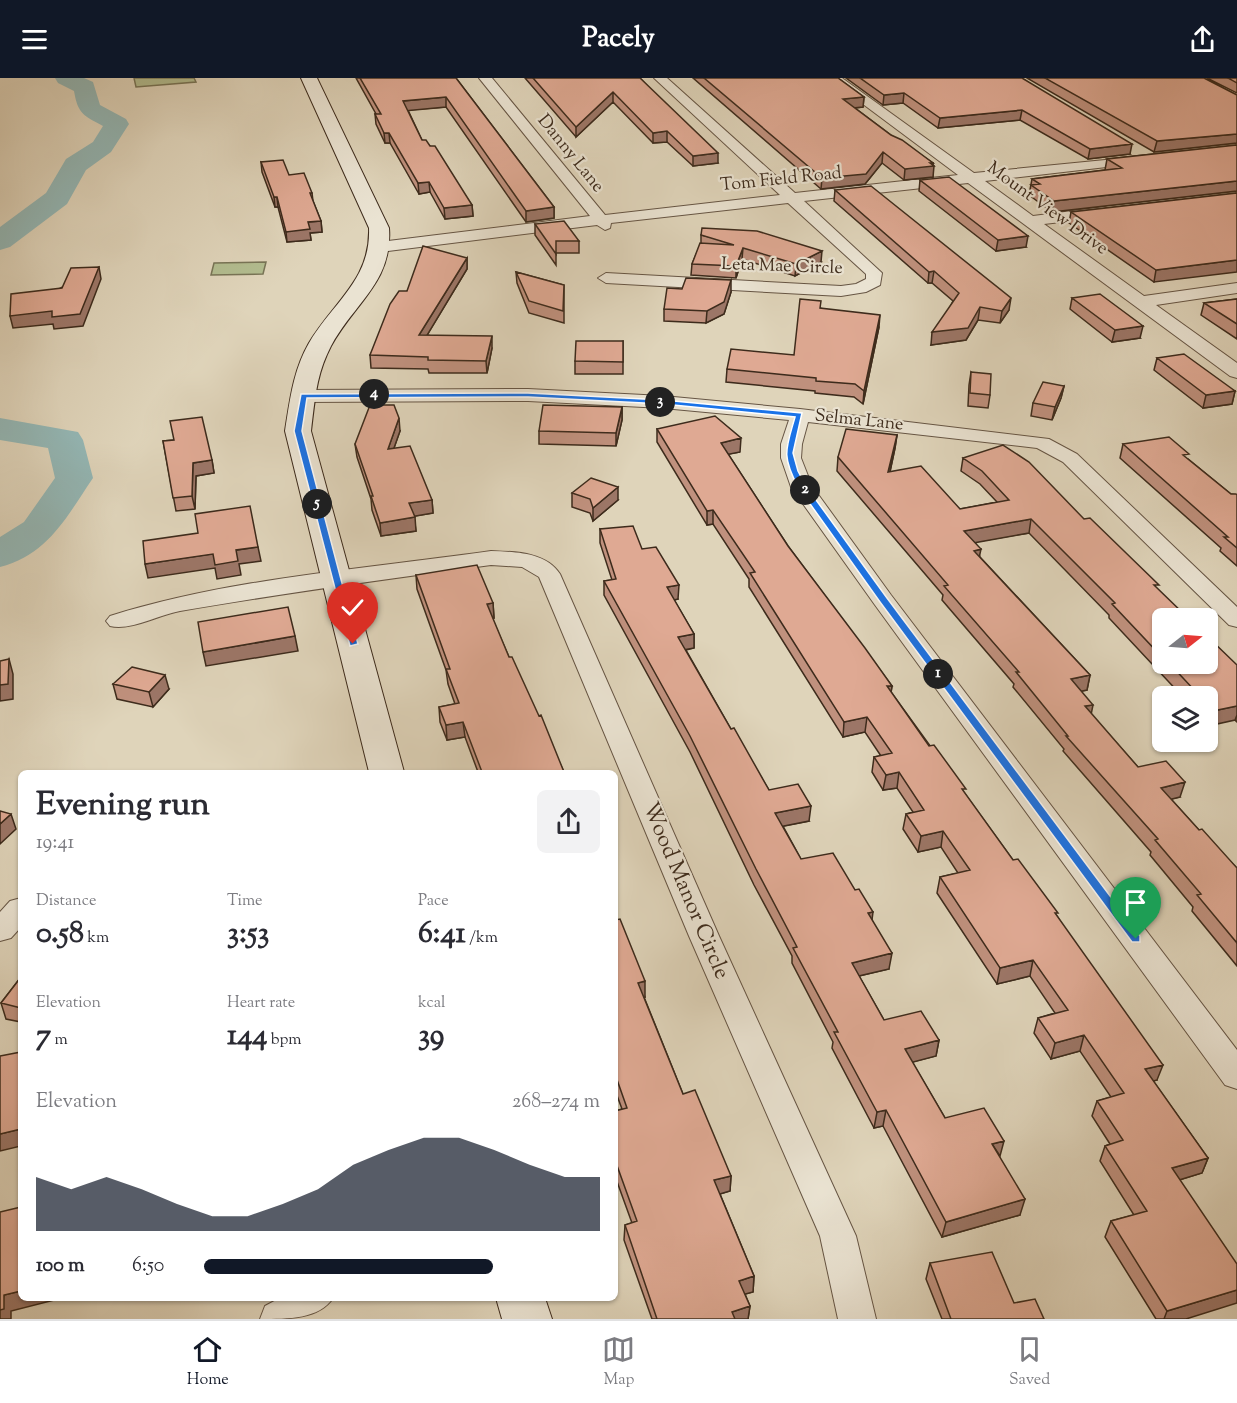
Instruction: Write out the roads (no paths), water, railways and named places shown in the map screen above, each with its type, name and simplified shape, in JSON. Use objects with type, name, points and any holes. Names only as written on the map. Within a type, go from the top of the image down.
[{"type":"street","points":[[309,78],[380,228],[380,247],[365,283],[321,343],[306,374],[298,431],[386,770]]},
{"type":"street","name":"Danny Lane","points":[[485,78],[603,222]]},
{"type":"street","points":[[660,78],[795,201]]},
{"type":"street","name":"Mount View Drive","points":[[834,78],[1237,372]]},
{"type":"street","name":"Tom Field Road","points":[[380,247],[500,231],[603,222],[1155,160],[1133,148]]},
{"type":"street","name":"Leta Mae Circle","points":[[606,278],[842,291],[860,288],[874,281],[874,273],[795,201]]},
{"type":"street","points":[[1030,221],[1122,210]]},
{"type":"street","points":[[1141,302],[1237,288]]},
{"type":"street","name":"Selma Lane","points":[[304,396],[528,395],[663,402],[800,415],[1042,443],[1070,458],[1237,620]]},
{"type":"street","points":[[800,415],[789,453],[802,487],[883,600],[1237,1075]]},
{"type":"street","name":"Wood Manor Circle","points":[[118,621],[163,607],[491,558],[520,559],[540,565],[549,574],[704,936],[838,1236],[857,1319]]},
{"type":"street","points":[[0,930],[18,912]]},
{"type":"street","points":[[279,1319],[309,1301]]},
{"type":"street","points":[[522,1301],[526,1319]]},
{"type":"waterway","points":[[0,241],[57,198],[75,165],[102,147],[117,124],[89,108],[85,87],[66,78]]},
{"type":"waterway","points":[[0,429],[65,440],[74,478],[38,530],[0,555]]}]
